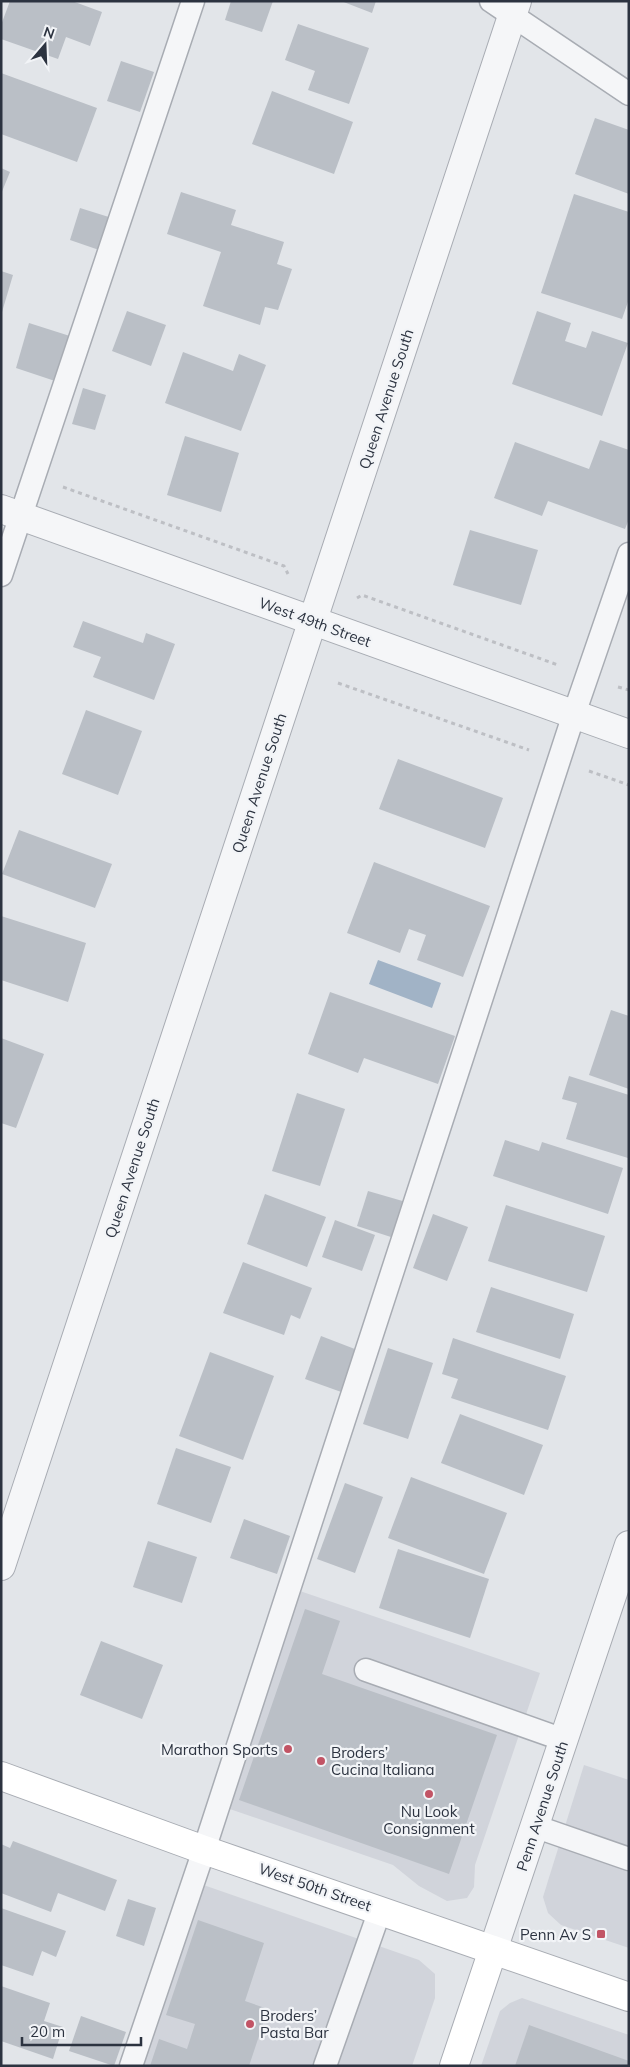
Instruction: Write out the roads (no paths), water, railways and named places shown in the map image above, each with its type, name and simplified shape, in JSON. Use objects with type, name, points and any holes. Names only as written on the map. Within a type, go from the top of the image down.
[{"type":"main road","name":"West 50th Street","points":[[1,1776],[204,1850],[629,1997]]},
{"type":"main road","name":"Penn Avenue South","points":[[454,2066],[493,1950]]},
{"type":"street","name":"Queen Avenue South","points":[[1,1566],[313,621],[507,6]]},
{"type":"street","name":"West 49th Street","points":[[11,513],[629,734]]},
{"type":"street","name":"Penn Avenue South","points":[[493,1950],[629,1545]]},
{"type":"lane","points":[[1,575],[11,513],[34,476],[193,1]]},
{"type":"lane","points":[[507,6],[629,94]]},
{"type":"lane","points":[[131,2066],[204,1850],[574,714],[629,554]]},
{"type":"lane","points":[[366,1670],[564,1740]]},
{"type":"lane","points":[[534,1826],[629,1859]]},
{"type":"lane","points":[[325,2066],[380,1910]]},
{"type":"water","points":[[378,960],[441,983],[432,1008],[369,984]]},
{"type":"place","name":"Marathon Sports","points":[[288,1749]]},
{"type":"place","name":"Broders’ Cucina Italiana","points":[[321,1761]]},
{"type":"place","name":"Nu Look Consignment","points":[[429,1794]]},
{"type":"place","name":"Penn Av S","points":[[601,1934]]},
{"type":"place","name":"Broders’ Pasta Bar","points":[[250,2024]]}]
